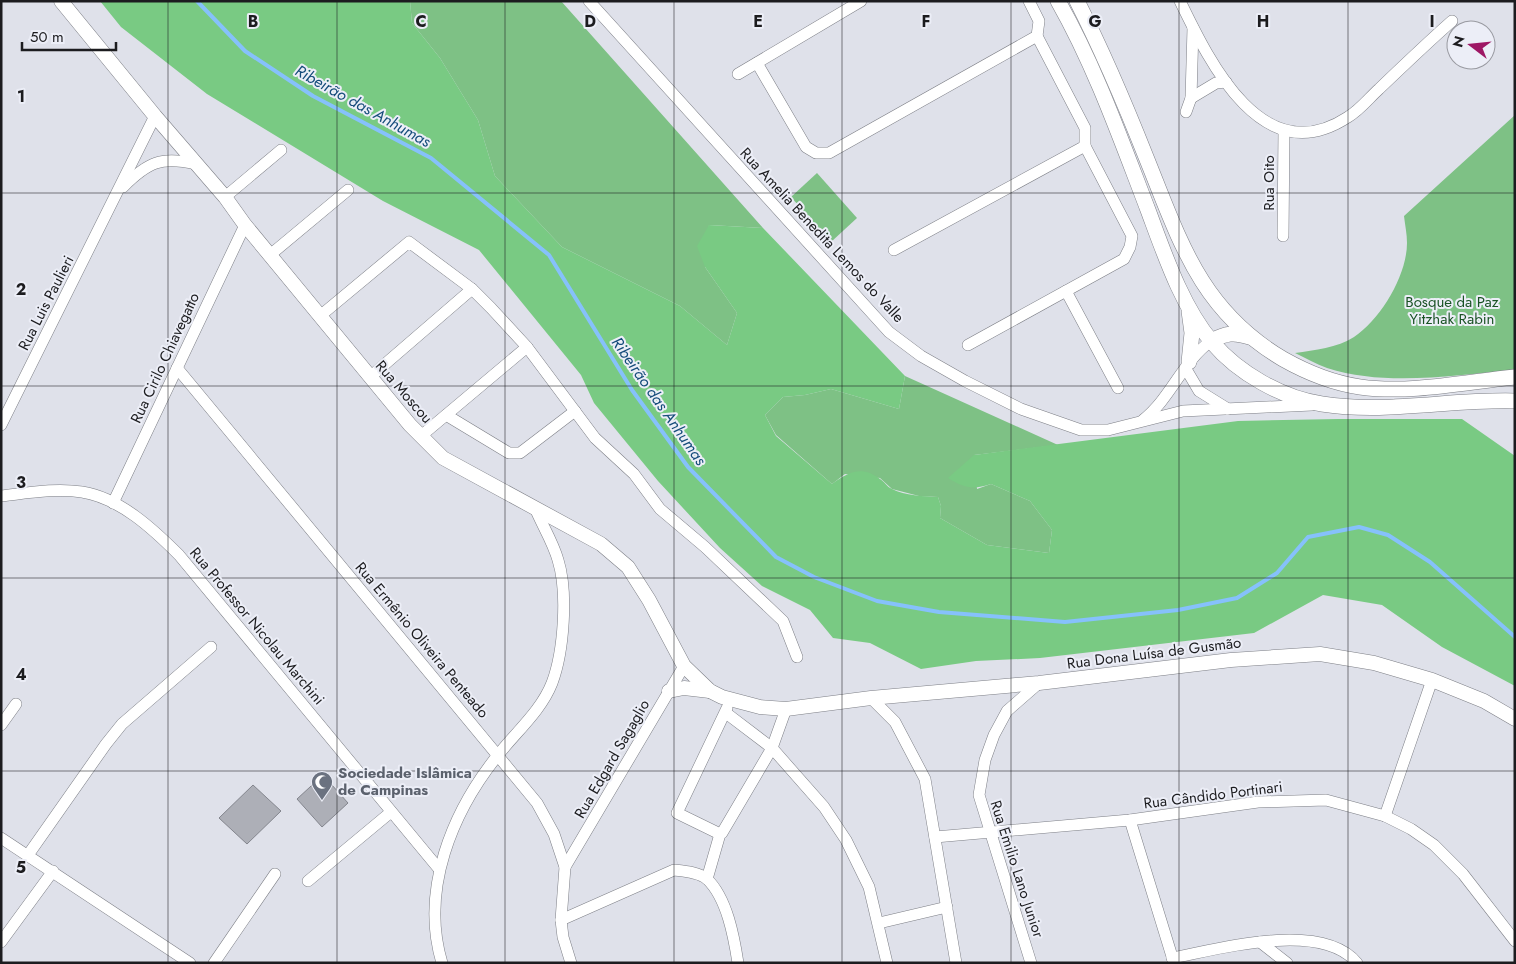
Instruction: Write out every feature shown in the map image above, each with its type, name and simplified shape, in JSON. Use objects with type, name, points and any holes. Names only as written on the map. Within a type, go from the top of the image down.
[{"type":"main road","points":[[1058,1],[1095,80],[1187,305],[1211,342],[1240,368],[1274,388],[1321,404],[1401,407],[1515,401]]},
{"type":"main road","points":[[1077,1],[1122,96],[1185,251],[1205,287],[1232,321],[1251,338],[1292,364],[1327,379],[1360,387],[1396,389],[1515,377]]},
{"type":"main road","points":[[1187,305],[1192,333],[1188,365]]},
{"type":"main road","points":[[1211,342],[1228,333],[1237,333],[1251,338]]},
{"type":"street","name":"Rua Moscou","points":[[61,1],[155,116],[225,196],[245,225],[370,377],[421,436],[443,458],[601,544],[628,567],[649,600],[684,666],[710,691],[722,697],[760,707],[786,709]]},
{"type":"street","name":"Rua Amelia Benedita Lemos do Valle","points":[[589,1],[889,332],[921,356],[965,382],[1021,409],[1081,430],[1108,430],[1183,411],[1321,404]]},
{"type":"street","points":[[738,74],[861,1]]},
{"type":"street","points":[[968,345],[1124,259],[1130,247],[1132,236],[1084,146],[1085,128],[1037,36],[1039,21],[1029,1]]},
{"type":"street","points":[[1180,1],[1193,28],[1226,82],[1253,113],[1267,123],[1284,130],[1304,132],[1327,128],[1349,117],[1446,27]]},
{"type":"street","points":[[1186,112],[1191,98],[1193,28]]},
{"type":"street","points":[[757,63],[806,147],[816,153],[829,153],[1037,36]]},
{"type":"street","points":[[1191,98],[1216,83],[1226,82]]},
{"type":"street","name":"Rua Luis Paulieri","points":[[1,425],[155,116]]},
{"type":"street","name":"Rua Oito","points":[[1284,130],[1284,236]]},
{"type":"street","points":[[894,250],[1084,146]]},
{"type":"street","points":[[225,196],[281,150]]},
{"type":"street","name":"Rua Luis Paulieri","points":[[117,194],[139,172],[160,160],[176,159],[196,164]]},
{"type":"street","points":[[270,254],[348,190]]},
{"type":"street","name":"Rua Cirilo Chiavegatto","points":[[113,503],[245,225]]},
{"type":"street","points":[[320,316],[409,242],[472,289],[527,347],[595,438],[634,474],[660,509],[705,547],[783,621],[797,656]]},
{"type":"street","points":[[370,377],[472,289]]},
{"type":"street","points":[[1066,291],[1118,388]]},
{"type":"street","points":[[1137,424],[1169,394],[1200,350],[1211,342]]},
{"type":"street","points":[[421,436],[527,347]]},
{"type":"street","points":[[1188,365],[1199,391],[1228,409]]},
{"type":"street","name":"Rua Ermênio Oliveira Penteado","points":[[177,368],[537,803],[554,834],[565,867],[561,920],[563,937],[571,963]]},
{"type":"street","points":[[446,415],[509,453],[520,453],[575,411]]},
{"type":"street","name":"Rua Professor Nicolau Marchini","points":[[1,496],[45,490],[84,492],[113,503],[152,529],[179,555],[439,869]]},
{"type":"street","points":[[442,963],[435,909],[439,869],[455,824],[474,786],[529,720],[552,683],[561,641],[564,600],[558,560],[535,508]]},
{"type":"street","points":[[28,855],[122,724],[211,647]]},
{"type":"street","name":"Rua Dona Luísa de Gusmão","points":[[786,709],[871,698],[1039,683],[1231,660],[1305,654],[1336,656],[1374,663],[1432,680],[1484,701],[1515,719]]},
{"type":"street","name":"Rua Edgard Sagaglio","points":[[565,867],[684,666]]},
{"type":"street","points":[[1385,816],[1432,680]]},
{"type":"street","name":"Rua Emilio Lano Junior","points":[[1031,963],[979,796],[985,760],[994,735],[1007,711],[1039,683]]},
{"type":"street","points":[[669,691],[684,688],[710,691]]},
{"type":"street","points":[[871,698],[895,722],[922,770],[925,779],[956,963]]},
{"type":"street","points":[[1,725],[16,704]]},
{"type":"street","points":[[720,834],[677,813],[727,709],[772,748],[824,807],[846,840],[869,887],[887,963]]},
{"type":"street","points":[[707,879],[720,834],[772,748],[786,709]]},
{"type":"street","name":"Rua Cândido Portinari","points":[[935,837],[1130,820],[1258,802],[1326,800],[1385,816],[1411,829],[1434,845],[1463,874],[1515,941]]},
{"type":"street","points":[[308,881],[391,812]]},
{"type":"street","name":"Rua Cândido Portinari","points":[[1130,820],[1173,960]]},
{"type":"street","points":[[1,838],[190,963]]},
{"type":"street","points":[[1,942],[52,870]]},
{"type":"street","points":[[561,920],[674,870],[689,872],[707,879],[724,906],[732,926],[738,963]]},
{"type":"street","points":[[214,963],[275,874]]},
{"type":"street","points":[[879,923],[947,907]]},
{"type":"street","points":[[1173,960],[1260,942],[1308,940],[1331,946],[1353,957],[1357,963]]},
{"type":"street","points":[[1260,942],[1286,963]]},
{"type":"green space","points":[[100,1],[410,1],[412,23],[440,58],[478,120],[495,176],[562,247],[680,306],[727,345],[737,313],[705,267],[697,246],[709,225],[763,228],[905,376],[899,409],[831,389],[805,395],[783,397],[765,415],[776,436],[832,484],[849,473],[861,471],[873,475],[897,491],[938,497],[941,506],[940,518],[987,545],[1049,553],[1052,530],[1030,501],[991,484],[969,487],[948,478],[974,455],[1238,421],[1462,419],[1515,456],[1515,686],[1442,647],[1382,605],[1323,595],[1254,633],[1040,658],[976,661],[921,669],[870,643],[833,638],[810,610],[762,586],[720,548],[658,481],[594,403],[581,375],[479,250],[383,201],[207,94],[121,27]]},
{"type":"green space","points":[[410,1],[561,1],[763,228],[709,225],[705,267],[737,313],[727,345],[680,306],[562,247],[495,176],[478,120],[440,58],[412,23]]},
{"type":"green space","name":"Bosque da Paz Yitzhak Rabin","points":[[1515,115],[1515,370],[1444,377],[1373,377],[1327,368],[1295,353],[1326,348],[1347,341],[1374,319],[1391,295],[1403,269],[1407,243],[1404,216]]},
{"type":"green space","points":[[817,173],[857,218],[831,242],[791,197]]},
{"type":"green space","points":[[905,376],[1058,445],[974,455],[977,489],[991,484],[1030,501],[1052,530],[1049,553],[987,545],[940,518],[941,506],[938,497],[919,496],[892,489],[880,478],[845,474],[832,484],[776,435],[765,415],[783,397],[805,395],[831,389],[899,409]]},
{"type":"building","name":"Sociedade Islâmica de Campinas","points":[[323,775],[348,803],[322,827],[297,799]]},
{"type":"building","points":[[253,785],[281,811],[247,844],[219,818]]},
{"type":"waterway","name":"Ribeirão das Anhumas","points":[[197,1],[245,51],[313,96],[431,158],[549,255],[632,390],[688,467],[776,557],[814,577],[877,601],[939,612],[1065,622],[1178,610],[1237,598],[1277,573],[1308,537],[1359,527],[1388,535],[1430,562],[1515,637]]},
{"type":"place","name":"Sociedade Islâmica de Campinas","points":[[322,801]]}]
